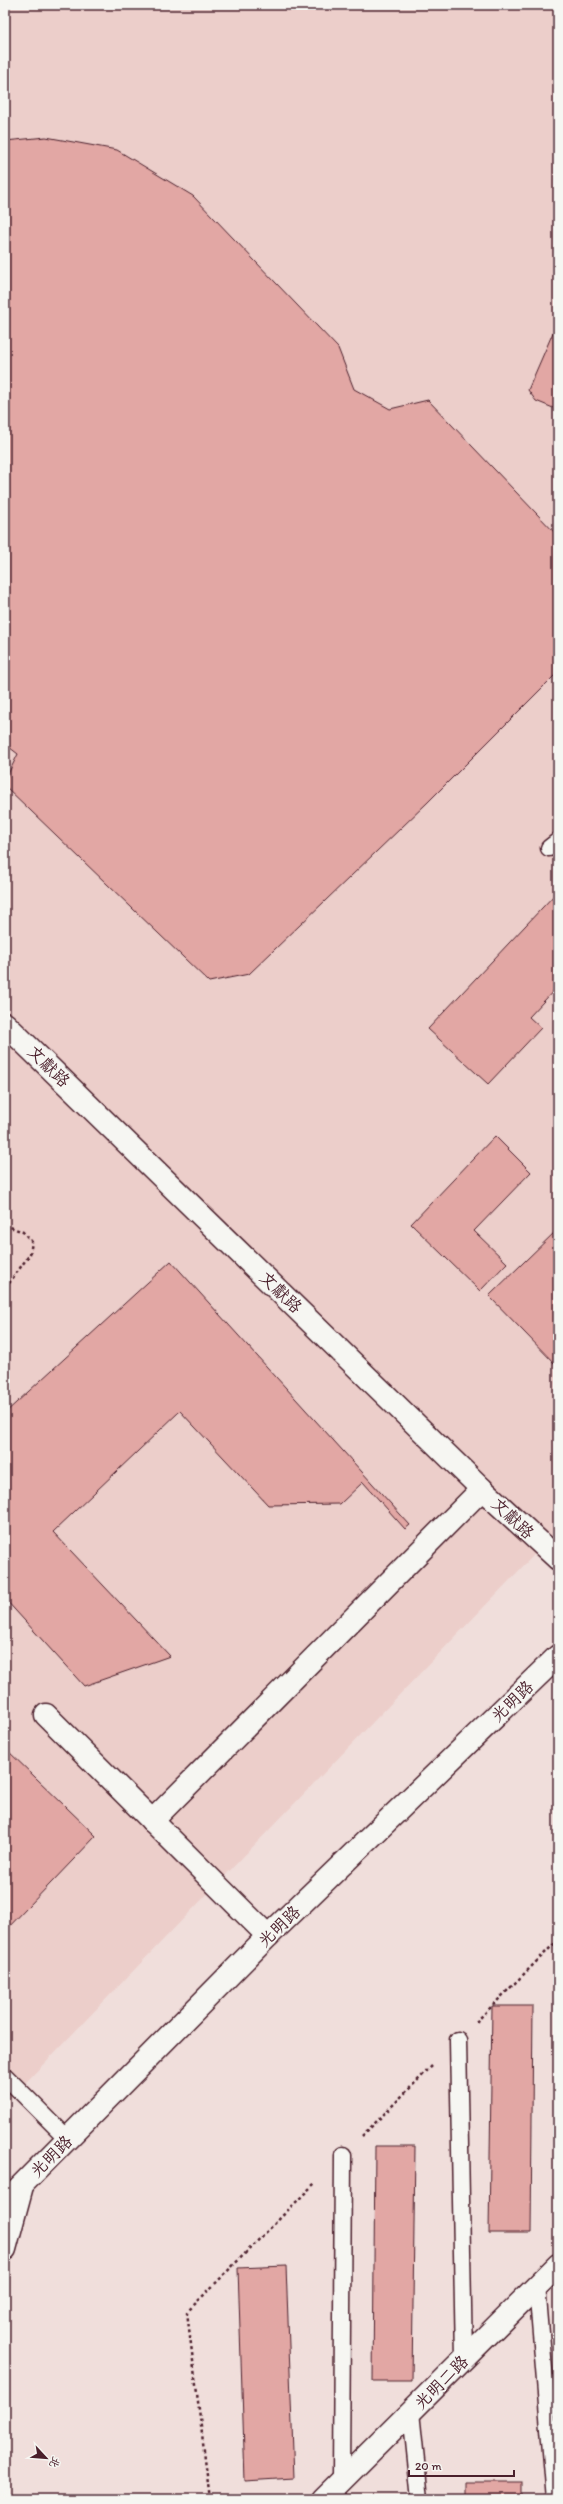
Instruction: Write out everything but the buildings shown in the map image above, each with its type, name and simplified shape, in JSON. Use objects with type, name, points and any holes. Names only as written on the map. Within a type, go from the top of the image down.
[{"type":"street","name":"文獻路","points":[[5,1024],[482,1489],[558,1559]]},
{"type":"street","points":[[152,1821],[482,1489]]},
{"type":"street","name":"光明路","points":[[5,2202],[13,2188],[68,2139],[268,1936],[558,1656]]},
{"type":"street","points":[[46,1715],[268,1936]]},
{"type":"street","points":[[5,2249],[13,2188]]},
{"type":"street","name":"光明二路","points":[[323,2499],[558,2265]]},
{"type":"lane","points":[[458,2040],[464,2358]]},
{"type":"lane","points":[[5,2076],[68,2139]]},
{"type":"lane","points":[[341,2481],[343,2155]]},
{"type":"lane","points":[[537,2286],[555,2499]]},
{"type":"lane","points":[[411,2412],[420,2499]]},
{"type":"path","points":[[5,1225],[23,1232],[32,1242],[30,1254],[5,1289]]},
{"type":"shaded area","points":[[5,5],[558,5],[558,1530],[5,2104]]}]
